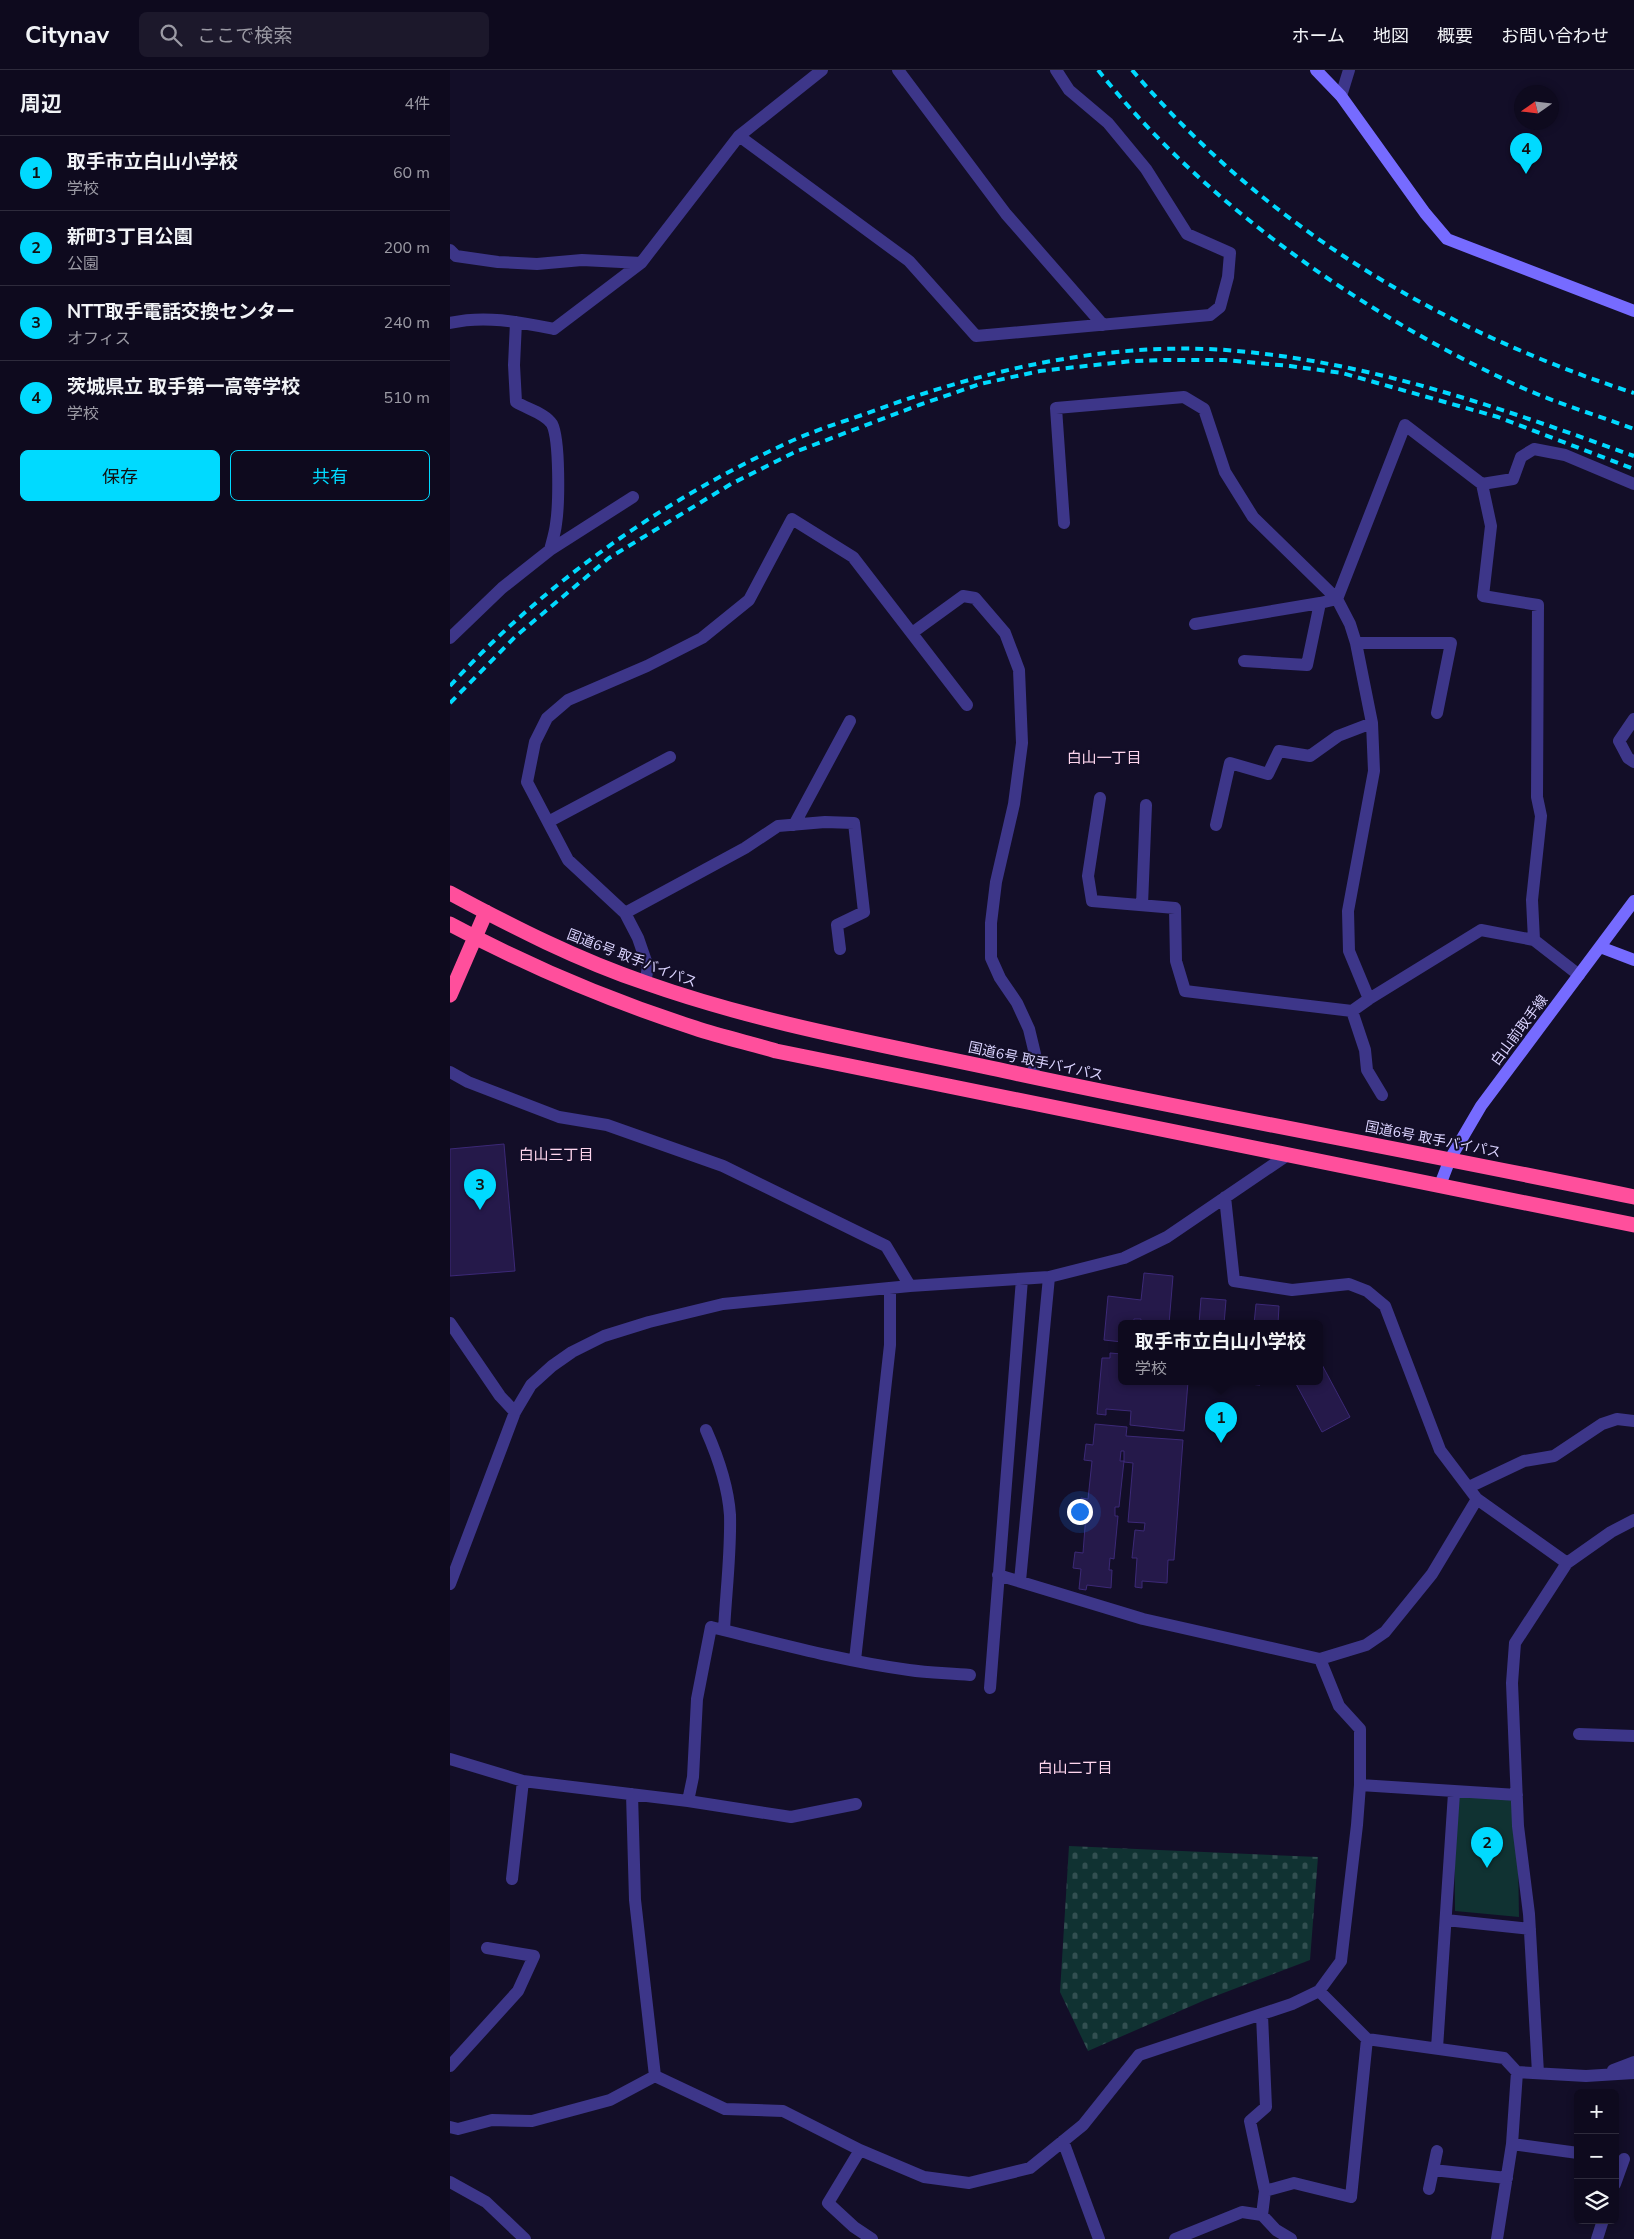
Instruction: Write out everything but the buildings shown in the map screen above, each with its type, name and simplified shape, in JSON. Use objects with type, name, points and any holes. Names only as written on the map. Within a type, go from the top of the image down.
[{"type":"highway","name":"国道6号 取手バイパス","points":[[450,893],[541,940],[645,983],[702,1001],[784,1023],[1033,1077],[1450,1158],[1634,1198]]},
{"type":"highway","points":[[450,996],[486,912]]},
{"type":"highway","points":[[450,924],[529,964],[642,1010],[697,1029],[776,1051],[1634,1225]]},
{"type":"street","points":[[450,323],[472,318],[554,328],[641,263],[739,136],[822,70]]},
{"type":"street","points":[[898,70],[1006,214],[1103,325]]},
{"type":"street","points":[[739,136],[909,261],[976,336],[1210,315],[1220,307],[1228,277],[1230,254],[1187,234],[1146,169],[1108,123],[1069,90],[1056,70]]},
{"type":"street","points":[[1316,70],[1341,96],[1425,213],[1447,239],[1634,312]]},
{"type":"street","points":[[1341,96],[1349,70]]},
{"type":"street","points":[[450,250],[456,256],[498,262],[537,264],[582,260],[641,263]]},
{"type":"street","points":[[516,322],[514,366],[516,402],[528,410],[546,417],[552,426],[557,451],[558,494],[556,524],[550,550]]},
{"type":"street","points":[[1064,523],[1056,408],[1184,397],[1204,409],[1225,472],[1252,517],[1336,598],[1350,624],[1356,643],[1372,723],[1374,771],[1348,910],[1349,951],[1369,999]]},
{"type":"street","points":[[1336,598],[1405,425],[1482,484],[1492,526],[1483,596],[1538,605],[1538,797],[1541,816],[1532,900],[1534,940]]},
{"type":"street","points":[[1482,484],[1513,479],[1521,457],[1534,449],[1566,455],[1634,484]]},
{"type":"street","points":[[450,638],[502,588],[550,550],[633,497]]},
{"type":"street","points":[[645,983],[648,967],[638,938],[625,913],[568,860],[527,782],[535,742],[547,718],[568,700],[647,666],[702,638],[749,600],[792,519],[853,557],[967,705]]},
{"type":"street","points":[[912,633],[963,596],[975,598],[1006,633],[1020,670],[1022,743],[1014,804],[996,882],[991,923],[991,958],[1000,978],[1017,1003],[1029,1029],[1035,1054],[1033,1077]]},
{"type":"street","points":[[1196,624],[1320,603],[1336,598]]},
{"type":"street","points":[[1244,661],[1307,665],[1320,603]]},
{"type":"street","points":[[1356,643],[1451,643],[1437,713]]},
{"type":"street","points":[[1634,719],[1619,740],[1628,758],[1634,762]]},
{"type":"street","points":[[794,825],[850,721]]},
{"type":"street","points":[[1216,825],[1230,763],[1268,774],[1279,751],[1310,756],[1338,736],[1372,723]]},
{"type":"street","points":[[548,822],[670,757]]},
{"type":"street","points":[[1100,798],[1088,876],[1092,901],[1175,908],[1176,961],[1185,991],[1352,1011],[1481,930],[1534,940],[1579,975]]},
{"type":"street","points":[[1142,905],[1146,805]]},
{"type":"street","points":[[625,913],[745,848],[778,826],[825,822],[854,823],[864,912],[837,925],[840,949]]},
{"type":"street","name":"白山前取手線","points":[[1440,1185],[1450,1158],[1481,1106],[1634,901]]},
{"type":"street","points":[[1600,947],[1634,960]]},
{"type":"street","points":[[1352,1011],[1365,1050],[1367,1070],[1382,1095]]},
{"type":"street","points":[[450,1072],[468,1082],[559,1117],[607,1125],[723,1166],[886,1246],[910,1286]]},
{"type":"street","points":[[450,1584],[516,1412],[531,1386],[552,1366],[572,1352],[604,1336],[649,1322],[723,1304],[910,1286],[1049,1277],[1124,1258],[1167,1237],[1289,1154]]},
{"type":"street","points":[[1225,1197],[1234,1281],[1292,1290],[1349,1284],[1366,1291],[1385,1306],[1440,1450],[1477,1499],[1568,1563]]},
{"type":"street","points":[[1020,1581],[1049,1277]]},
{"type":"street","points":[[990,1688],[1022,1279]]},
{"type":"street","points":[[855,1660],[890,1344],[890,1288]]},
{"type":"street","points":[[450,1322],[500,1396],[516,1412]]},
{"type":"street","points":[[1469,1487],[1524,1461],[1554,1456],[1602,1424],[1617,1419],[1634,1421]]},
{"type":"street","points":[[706,1430],[718,1455],[730,1514],[724,1630]]},
{"type":"street","points":[[998,1575],[1143,1620],[1320,1659],[1366,1644],[1385,1632],[1432,1574],[1477,1499]]},
{"type":"street","points":[[1538,2073],[1530,1929],[1518,1826],[1512,1683],[1515,1643],[1568,1563],[1611,1532],[1634,1520]]},
{"type":"street","points":[[688,1801],[693,1777],[697,1699],[711,1627],[792,1648],[855,1660],[910,1670],[970,1675]]},
{"type":"street","points":[[655,2076],[725,2109],[782,2111],[860,2150],[924,2176],[970,2183],[1030,2168],[1083,2124],[1139,2056],[1262,2015],[1292,2004],[1319,1991],[1341,1961],[1358,1825],[1360,1785],[1360,1729],[1339,1706],[1320,1659]]},
{"type":"street","points":[[1579,1734],[1634,1736]]},
{"type":"street","points":[[450,1759],[524,1781],[688,1801],[792,1818],[856,1804]]},
{"type":"street","points":[[512,1879],[524,1781]]},
{"type":"street","points":[[1360,1785],[1454,1793],[1517,1795]]},
{"type":"street","points":[[1437,2048],[1454,1793]]},
{"type":"street","points":[[632,1794],[635,1900],[655,2076]]},
{"type":"street","points":[[1446,1920],[1530,1929]]},
{"type":"street","points":[[450,2066],[518,1991],[534,1956],[487,1948]]},
{"type":"street","points":[[1319,1991],[1367,2038],[1504,2058],[1517,2072],[1586,2076],[1634,2073]]},
{"type":"street","points":[[1262,2015],[1266,2107],[1250,2121],[1265,2192],[1262,2215]]},
{"type":"street","points":[[1265,2192],[1294,2183],[1351,2197],[1367,2038]]},
{"type":"street","points":[[1601,2075],[1634,2062]]},
{"type":"street","points":[[1497,2239],[1512,2144],[1517,2072]]},
{"type":"street","points":[[450,2127],[458,2129],[492,2120],[532,2121],[610,2100],[655,2076]]},
{"type":"street","points":[[1063,2141],[1098,2239]]},
{"type":"street","points":[[1512,2144],[1574,2152]]},
{"type":"street","points":[[860,2150],[828,2203],[854,2227],[872,2239]]},
{"type":"street","points":[[1429,2189],[1437,2151]]},
{"type":"street","points":[[1617,2179],[1624,2159]]},
{"type":"street","points":[[1433,2170],[1507,2178]]},
{"type":"street","points":[[450,2182],[486,2202],[525,2239]]},
{"type":"street","points":[[1175,2239],[1242,2212],[1262,2215],[1276,2230],[1291,2239]]},
{"type":"street","points":[[1597,2239],[1602,2224]]},
{"type":"green space","points":[[1454,1793],[1517,1795],[1519,1917],[1455,1911]]},
{"type":"green space","points":[[1069,1846],[1318,1857],[1310,1960],[1205,2000],[1088,2051],[1060,1992]]},
{"type":"railway","points":[[1098,70],[1140,119],[1186,165],[1236,209],[1288,250],[1343,288],[1399,323],[1456,355],[1514,384],[1634,429]]},
{"type":"railway","points":[[1132,70],[1184,126],[1240,178],[1298,225],[1360,267],[1425,305],[1492,338],[1562,367],[1634,393]]},
{"type":"railway","points":[[450,686],[524,613],[606,548],[693,492],[739,467],[807,434],[918,395],[961,382],[1048,362],[1137,350],[1181,349],[1226,350],[1331,364],[1434,389],[1484,404],[1634,456]]},
{"type":"railway","points":[[450,703],[516,636],[609,558],[731,484],[795,452],[919,405],[980,384],[1040,371],[1132,361],[1224,360],[1342,373],[1498,417],[1634,469]]},
{"type":"place","name":"茨城県立 取手第一高等学校","points":[[1526,174]]},
{"type":"place","name":"NTT取手電話交換センター","points":[[480,1210]]},
{"type":"place","name":"取手市立白山小学校","points":[[1221,1443]]},
{"type":"place","name":"新町3丁目公園","points":[[1487,1868]]},
{"type":"district","name":"白山一丁目","points":[[1104,758]]},
{"type":"district","name":"白山三丁目","points":[[556,1155]]},
{"type":"district","name":"白山二丁目","points":[[1075,1768]]}]
